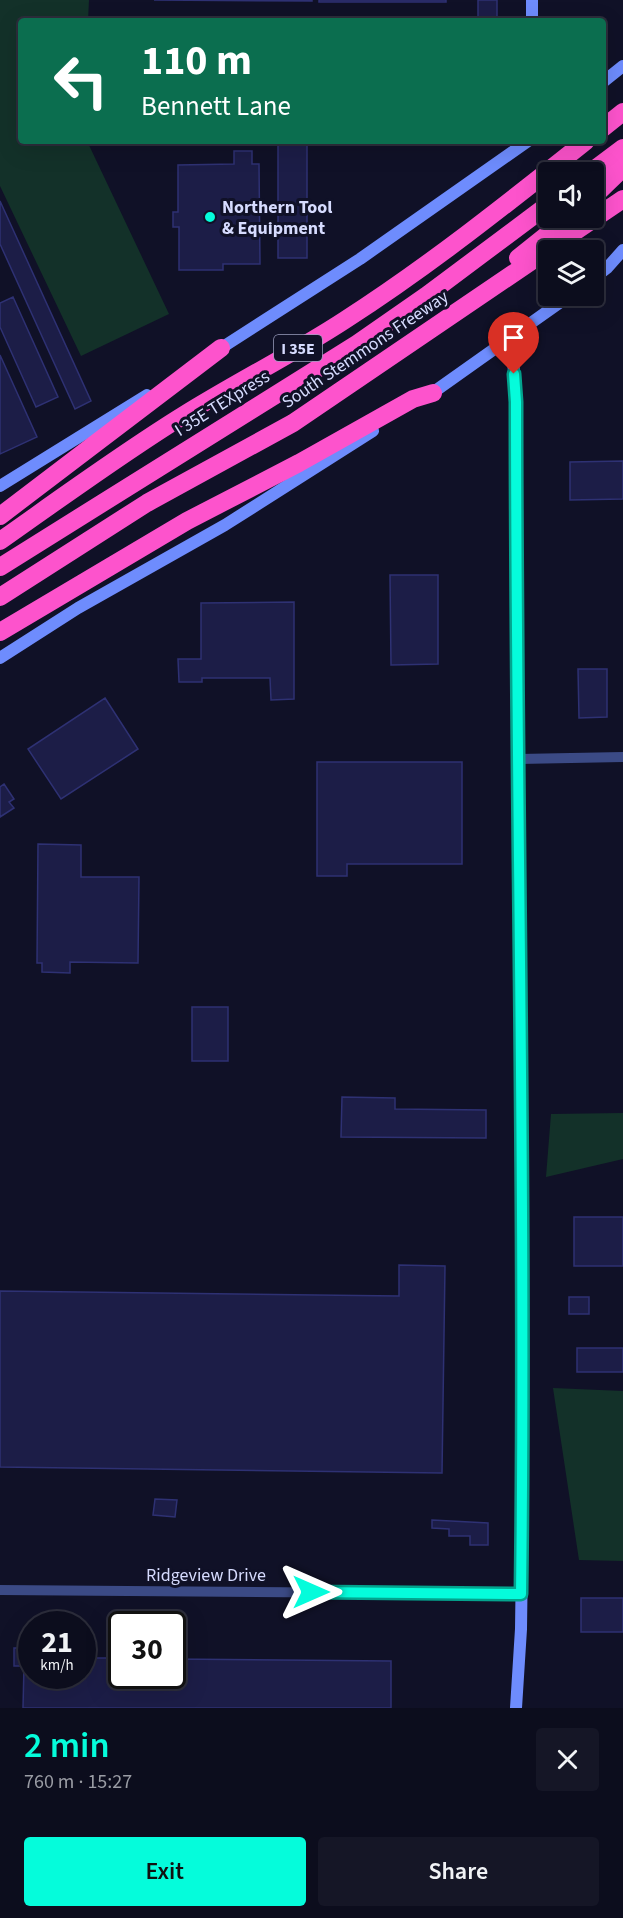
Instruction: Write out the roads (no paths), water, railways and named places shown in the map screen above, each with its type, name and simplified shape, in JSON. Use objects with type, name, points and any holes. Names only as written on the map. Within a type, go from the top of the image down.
[{"type":"highway","points":[[606,126],[623,112]]},
{"type":"highway","name":"South Stemmons Freeway","points":[[0,541],[174,422],[345,320],[421,267],[582,144]]},
{"type":"highway","points":[[604,162],[623,148]]},
{"type":"highway","points":[[604,186],[623,168]]},
{"type":"highway","name":"South Stemmons Freeway","points":[[0,597],[147,503],[293,423],[623,199]]},
{"type":"highway","name":"I 35E TEXpress","points":[[0,567],[357,344],[426,296],[538,212]]},
{"type":"highway","points":[[425,333],[556,228]]},
{"type":"highway","points":[[0,516],[221,348]]},
{"type":"highway","points":[[0,633],[187,521],[299,463],[413,399],[433,393]]},
{"type":"street","points":[[532,0],[532,18]]},
{"type":"street","points":[[606,80],[623,66]]},
{"type":"street","points":[[0,486],[360,260],[524,144]]},
{"type":"street","points":[[604,270],[623,250]]},
{"type":"street","points":[[0,658],[78,608],[225,525],[433,393],[555,306]]},
{"type":"street","points":[[516,333],[512,353],[516,390],[522,1469],[521,1594],[516,1708]]},
{"type":"street","points":[[519,759],[623,757]]},
{"type":"street","name":"Ridgeview Drive","points":[[0,1590],[521,1594]]},
{"type":"place","name":"Northern Tool & Equipment","points":[[210,217]]}]
